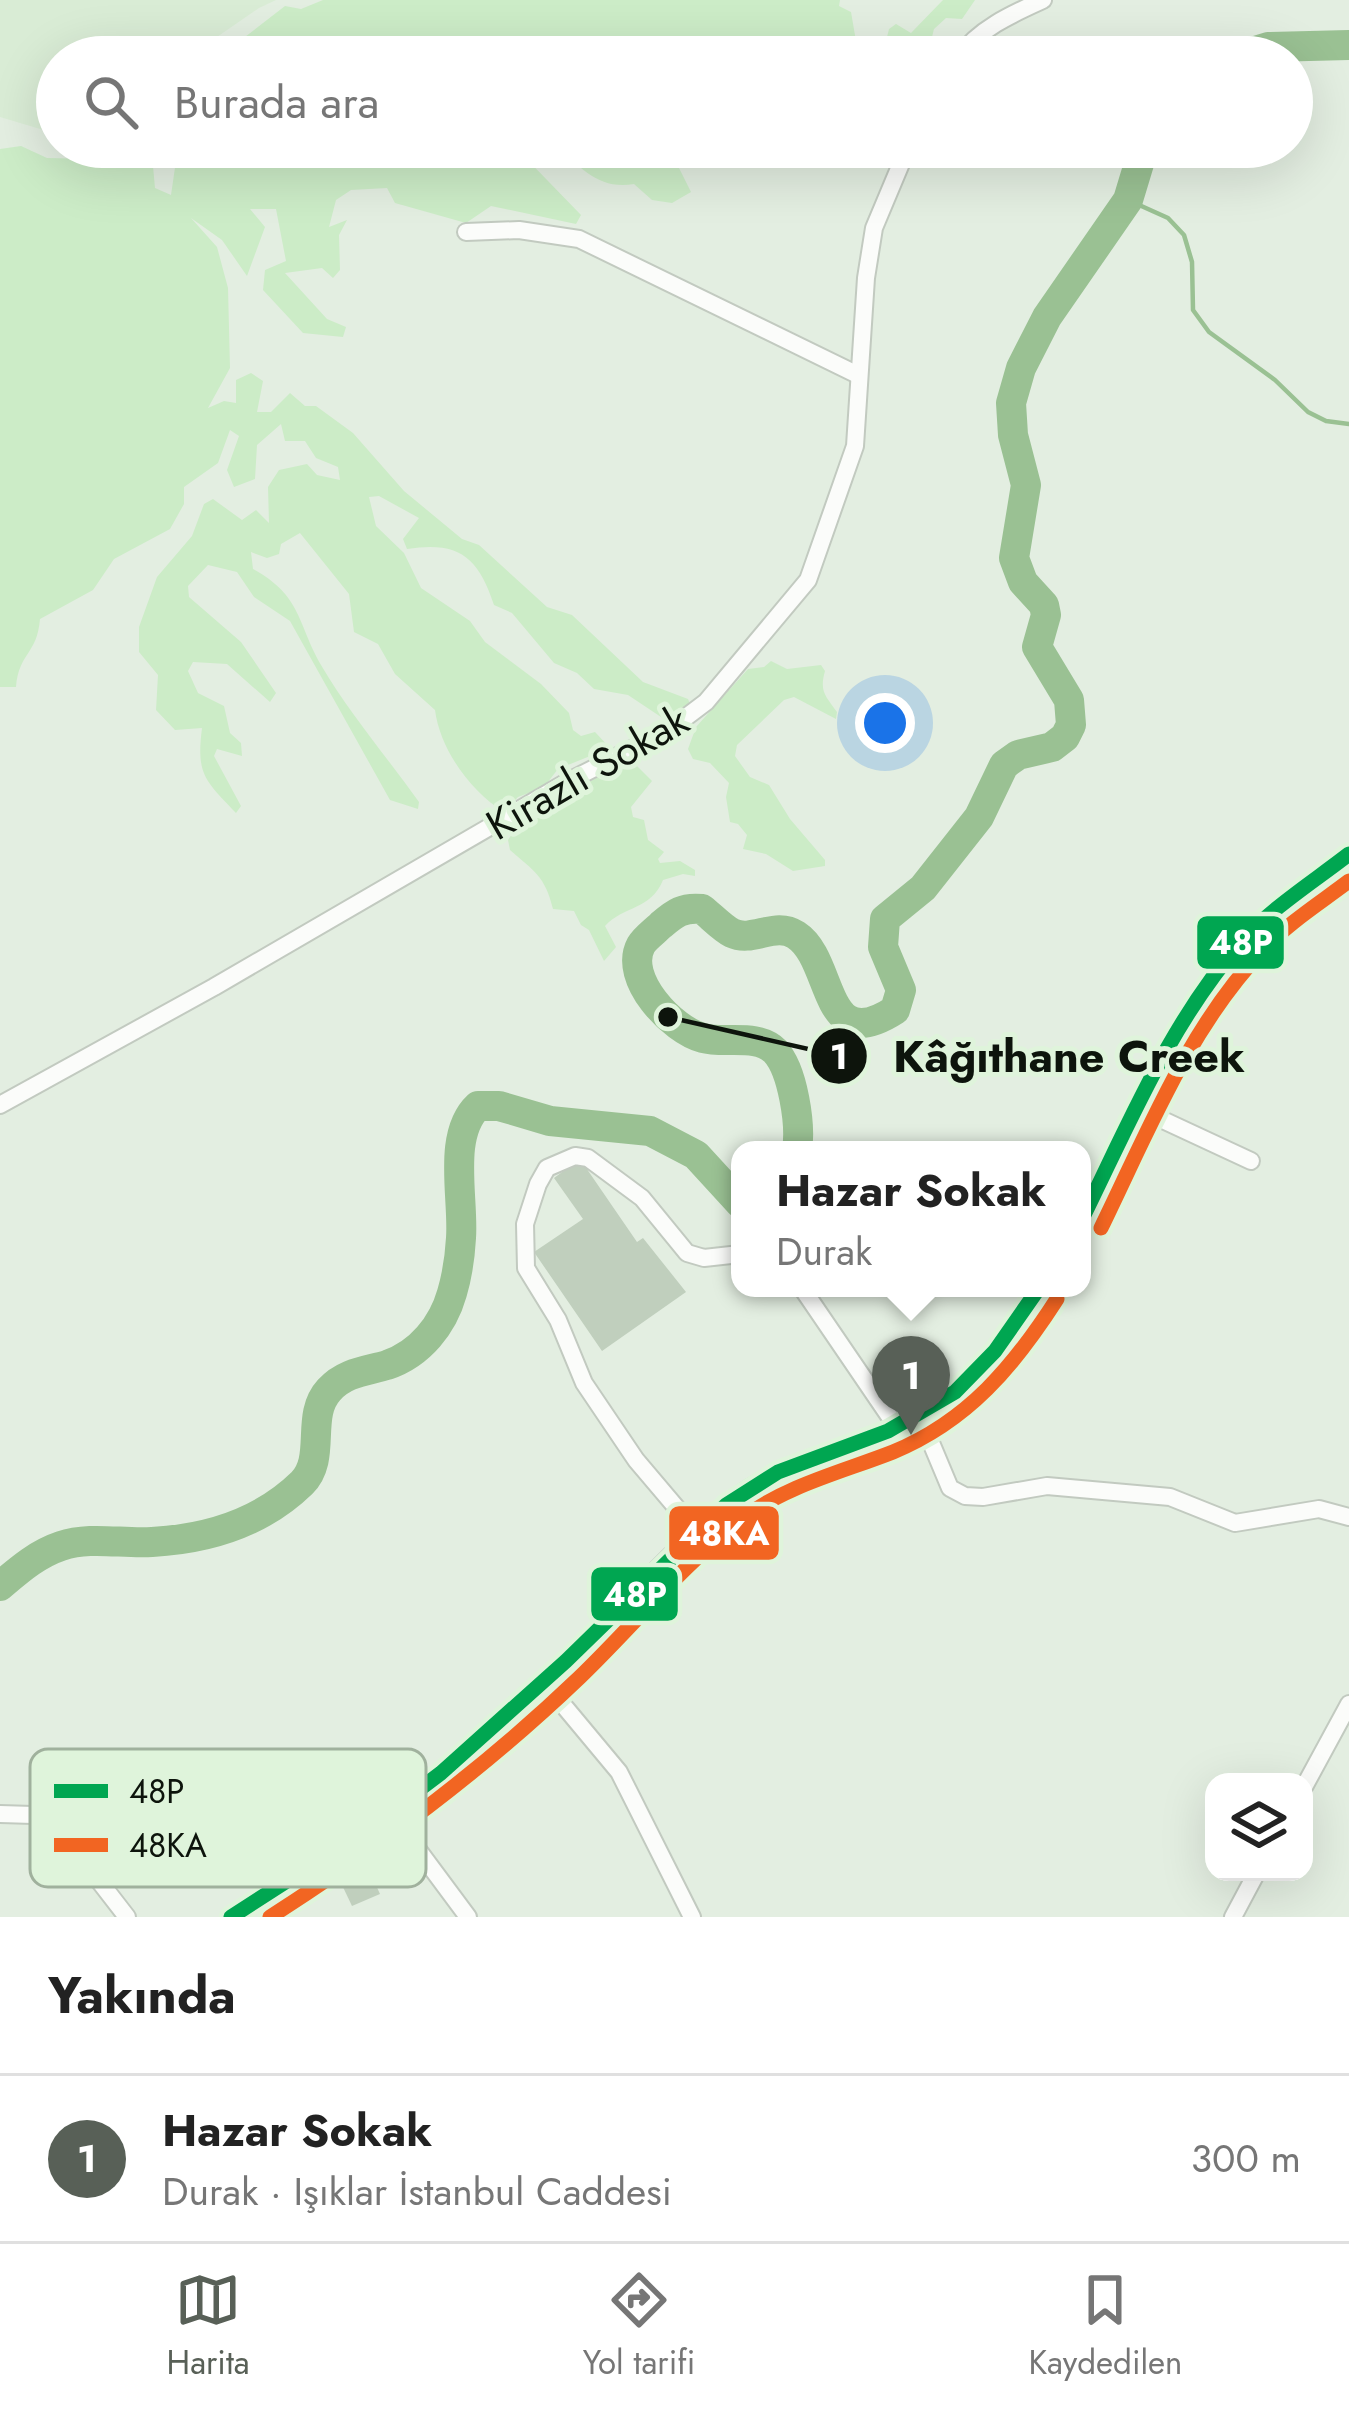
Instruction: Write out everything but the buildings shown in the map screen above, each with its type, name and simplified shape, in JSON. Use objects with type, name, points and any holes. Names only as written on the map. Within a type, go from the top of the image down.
[{"type":"street","points":[[978,36],[1043,0]]},
{"type":"street","name":"Kirazlı Sokak","points":[[0,1105],[214,988],[567,782],[694,715],[808,580],[855,446],[874,228],[899,168]]},
{"type":"street","points":[[466,232],[520,230],[579,239],[858,375]]},
{"type":"street","points":[[1091,1201],[1137,1108],[1220,967],[1246,937],[1349,854]]},
{"type":"street","points":[[1137,1108],[1251,1161]]},
{"type":"street","points":[[697,1532],[636,1460],[584,1383],[558,1320],[526,1268],[526,1225],[548,1168],[575,1156],[588,1158],[642,1198],[687,1253],[704,1258],[731,1255]]},
{"type":"street","points":[[808,1297],[896,1426]]},
{"type":"street","points":[[426,1782],[544,1682],[697,1532],[758,1481],[937,1406],[975,1375],[1005,1341],[1033,1297]]},
{"type":"street","points":[[919,1414],[950,1488],[965,1496],[1047,1486],[1170,1497],[1234,1523],[1319,1509],[1349,1516]]},
{"type":"street","points":[[544,1682],[619,1772],[692,1917]]},
{"type":"street","points":[[1311,1773],[1349,1704]]},
{"type":"street","points":[[0,1814],[30,1815]]},
{"type":"street","points":[[426,1860],[468,1917]]},
{"type":"street","points":[[1233,1917],[1252,1881]]},
{"type":"street","points":[[104,1887],[127,1917]]},
{"type":"street","points":[[231,1917],[276,1887]]},
{"type":"shaded area","points":[[0,0],[276,0],[218,36],[36,36],[36,128],[0,117]]},
{"type":"shaded area","points":[[323,0],[840,0],[839,6],[851,12],[855,36],[246,36],[285,6],[301,9]]},
{"type":"shaded area","points":[[943,0],[975,0],[962,19],[946,18],[932,36],[887,36],[896,24],[911,33]]},
{"type":"shaded area","points":[[21,146],[36,153],[36,168],[153,168],[155,188],[171,195],[175,168],[535,168],[581,215],[576,224],[491,206],[466,223],[395,203],[387,188],[351,190],[336,200],[329,227],[347,220],[339,235],[340,270],[333,278],[322,268],[285,273],[327,319],[346,327],[343,337],[303,333],[263,290],[265,270],[286,261],[276,209],[250,209],[265,227],[247,276],[222,240],[191,218],[217,247],[228,288],[230,368],[208,408],[224,401],[236,403],[236,380],[251,373],[263,381],[257,412],[271,412],[290,393],[305,406],[316,406],[353,433],[404,491],[462,539],[479,545],[547,607],[572,615],[643,682],[688,699],[692,709],[667,721],[628,695],[594,689],[577,673],[554,663],[512,613],[494,605],[473,564],[440,547],[407,549],[403,539],[419,518],[379,496],[369,497],[376,526],[404,553],[421,588],[470,621],[485,642],[541,684],[569,713],[573,730],[581,736],[595,732],[610,748],[558,769],[544,787],[518,797],[504,812],[459,768],[443,739],[435,710],[395,674],[378,644],[354,632],[349,594],[300,533],[281,544],[279,554],[267,558],[251,552],[253,569],[290,600],[332,683],[419,802],[418,809],[390,800],[290,621],[254,597],[237,572],[208,565],[188,586],[189,597],[241,642],[276,693],[270,702],[227,664],[193,662],[188,671],[198,693],[224,706],[230,733],[241,743],[242,756],[217,749],[214,756],[241,806],[236,813],[205,776],[200,756],[202,728],[175,730],[156,710],[158,675],[139,652],[139,627],[157,577],[192,536],[204,504],[213,499],[242,520],[256,510],[269,523],[268,487],[279,470],[307,464],[317,475],[340,480],[338,467],[316,458],[305,441],[285,441],[281,424],[257,445],[255,479],[234,487],[227,470],[239,436],[230,430],[218,463],[184,487],[184,504],[170,529],[114,559],[93,590],[40,619],[16,687],[0,687],[0,149]]},
{"type":"shaded area","points":[[582,168],[679,168],[691,192],[672,203],[652,200],[634,184],[611,184]]},
{"type":"shaded area","points":[[771,661],[787,669],[821,665],[823,689],[837,712],[836,719],[794,697],[784,700],[737,745],[735,756],[750,777],[769,785],[825,866],[793,871],[766,854],[743,849],[747,835],[730,822],[729,783],[710,763],[693,759],[688,749],[696,727],[748,669]]},
{"type":"shaded area","points":[[636,765],[652,781],[631,807],[633,817],[644,820],[648,840],[664,852],[660,863],[680,861],[695,870],[695,876],[663,880],[651,897],[605,926],[616,947],[604,961],[574,911],[553,909],[542,881],[510,850],[508,840],[514,831],[550,811],[560,798],[613,769]]},
{"type":"waterway","points":[[1313,46],[1349,45]]},
{"type":"waterway","points":[[797,1141],[794,1098],[787,1071],[775,1051],[750,1041],[703,1038],[678,1025],[645,987],[637,958],[641,945],[675,914],[690,909],[702,909],[740,935],[788,931],[808,947],[841,1014],[854,1022],[871,1022],[895,1010],[901,990],[883,947],[885,919],[923,888],[979,817],[1004,765],[1018,755],[1052,747],[1071,725],[1069,700],[1037,647],[1046,615],[1044,605],[1023,582],[1014,558],[1026,485],[1013,435],[1011,403],[1021,368],[1047,317],[1128,200],[1138,168]]},
{"type":"waterway","points":[[1128,200],[1168,218],[1184,235],[1192,262],[1193,310],[1209,332],[1275,380],[1308,412],[1349,424]]},
{"type":"waterway","points":[[0,1586],[36,1558],[72,1543],[173,1540],[213,1533],[269,1509],[302,1483],[313,1462],[318,1412],[329,1390],[349,1376],[410,1354],[443,1316],[460,1252],[460,1150],[468,1118],[478,1106],[499,1106],[550,1121],[650,1131],[696,1155],[731,1193]]},
{"type":"transit line","name":"48P","points":[[1091,1201],[1153,1074],[1217,972],[1267,917],[1349,854]]},
{"type":"transit line","name":"48KA","points":[[1101,1228],[1172,1083],[1213,1013],[1273,940],[1349,881]]},
{"type":"transit line","name":"48P","points":[[426,1784],[566,1661],[726,1505],[778,1472],[888,1431],[955,1392],[995,1351],[1033,1297]]},
{"type":"transit line","name":"48KA","points":[[426,1808],[580,1677],[743,1518],[797,1488],[920,1439],[967,1408],[1006,1369],[1057,1299]]},
{"type":"transit line","name":"48P","points":[[231,1917],[278,1887]]},
{"type":"transit line","name":"48KA","points":[[270,1917],[315,1887]]},
{"type":"place","name":"Kâğıthane Creek","points":[[668,1017]]},
{"type":"place","name":"Hazar Sokak","points":[[911,1435]]}]
